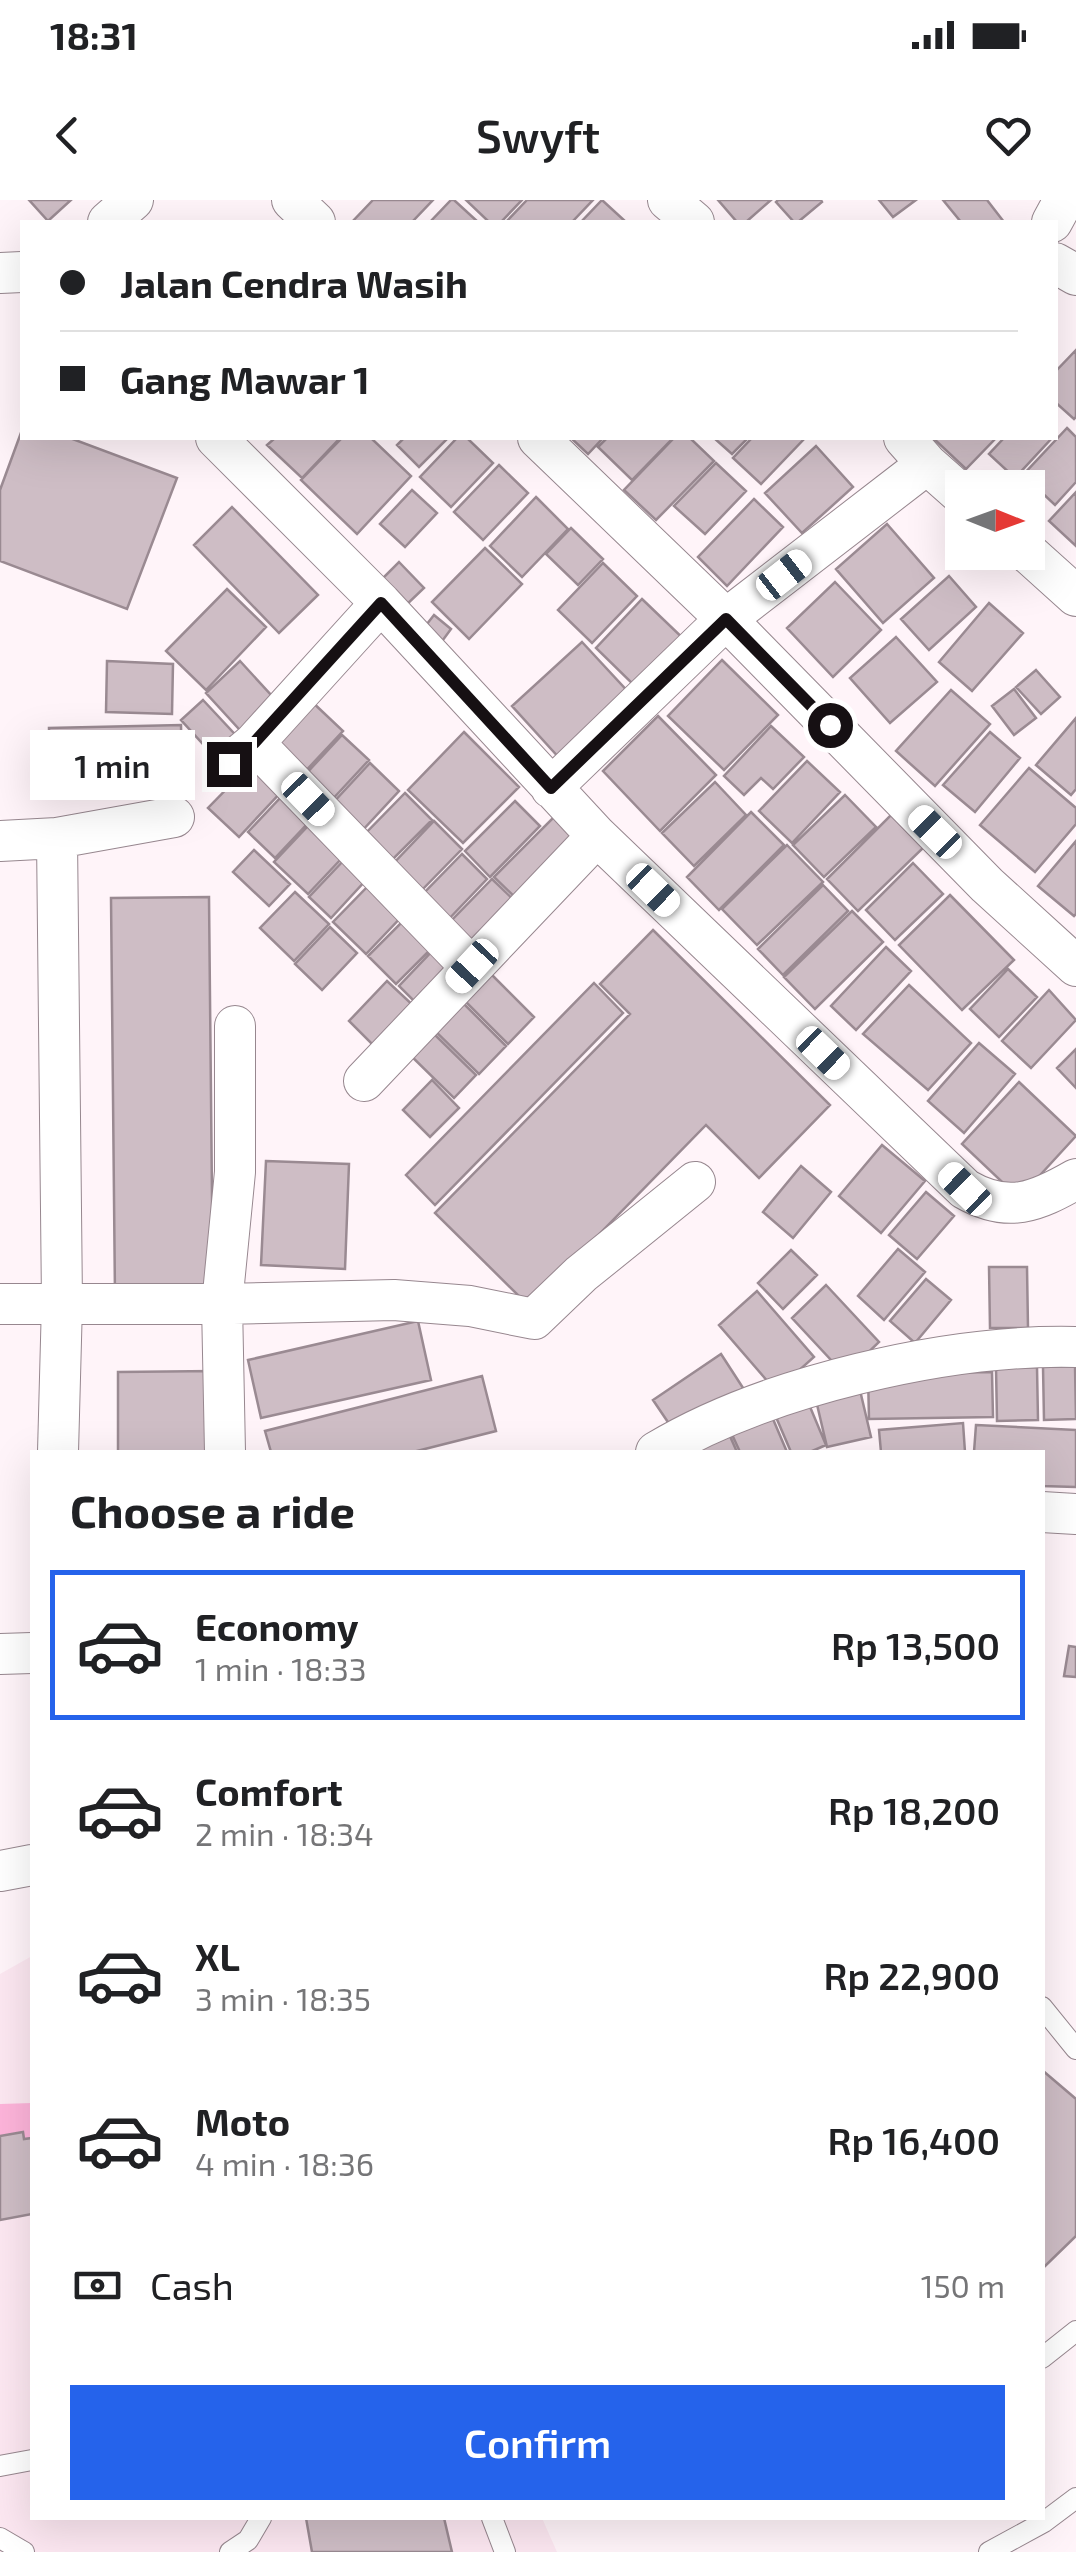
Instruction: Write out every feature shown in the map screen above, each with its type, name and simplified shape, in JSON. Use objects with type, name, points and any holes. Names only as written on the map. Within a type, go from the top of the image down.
[{"type":"street","points":[[110,220],[133,200]]},
{"type":"street","points":[[292,200],[314,220]]},
{"type":"street","points":[[668,200],[692,220]]},
{"type":"street","points":[[218,440],[381,603],[596,836],[965,1189],[985,1201],[1026,1202],[1076,1178]]},
{"type":"street","points":[[540,440],[726,619],[987,885],[1076,966]]},
{"type":"street","points":[[551,788],[726,619],[916,451],[945,479]]},
{"type":"street","points":[[1045,568],[1076,596]]},
{"type":"street","points":[[381,603],[241,753],[472,966]]},
{"type":"street","points":[[0,840],[57,838],[174,817]]},
{"type":"street","points":[[364,1080],[596,836]]},
{"type":"street","points":[[57,838],[62,1303],[58,1450]]},
{"type":"street","points":[[225,1450],[222,1304],[234,1172],[234,1026]]},
{"type":"street","points":[[0,1304],[394,1300],[470,1306],[534,1319],[581,1274],[694,1182]]},
{"type":"street","points":[[660,1450],[765,1400],[904,1364],[1034,1346],[1076,1347]]},
{"type":"street","points":[[1045,1512],[1076,1514]]},
{"type":"street","points":[[0,1654],[30,1654]]},
{"type":"street","points":[[0,1872],[30,1865]]},
{"type":"lane","points":[[1045,2011],[1076,2049]]},
{"type":"lane","points":[[1045,2356],[1076,2331]]},
{"type":"lane","points":[[0,2466],[30,2460]]},
{"type":"lane","points":[[989,2552],[1044,2522],[1076,2498]]},
{"type":"lane","points":[[230,2552],[248,2540],[259,2520]]},
{"type":"lane","points":[[493,2520],[504,2552]]},
{"type":"lane","points":[[0,2538],[24,2552]]},
{"type":"shaded area","points":[[30,1957],[30,2520],[543,2520],[557,2552],[0,2552],[0,1974]]},
{"type":"shaded area","points":[[30,2103],[30,2204],[0,2207],[0,2104]]},
{"type":"building","points":[[29,200],[71,200],[49,220]]},
{"type":"building","points":[[373,200],[433,200],[414,220],[354,220]]},
{"type":"building","points":[[454,200],[476,220],[432,220]]},
{"type":"building","points":[[466,200],[522,200],[503,220],[487,220]]},
{"type":"building","points":[[527,200],[593,200],[574,220],[508,220]]},
{"type":"building","points":[[602,200],[624,220],[583,220]]},
{"type":"building","points":[[718,200],[771,200],[748,220],[735,220]]},
{"type":"building","points":[[879,200],[916,200],[893,217]]},
{"type":"building","points":[[943,200],[987,200],[1002,220],[959,220]]},
{"type":"building","points":[[776,202],[822,202],[800,220],[792,220]]},
{"type":"building","points":[[1076,350],[1074,419],[1058,405],[1058,369]]},
{"type":"building","points":[[1067,428],[1076,437],[1076,482],[1055,505],[1045,496],[1045,470],[1028,470]]},
{"type":"building","points":[[20,435],[20,440],[75,440],[177,478],[127,609],[0,561],[0,490]]},
{"type":"building","points":[[273,440],[338,440],[302,478],[267,445]]},
{"type":"building","points":[[340,440],[373,440],[411,476],[357,534],[301,480]]},
{"type":"building","points":[[402,440],[446,440],[419,467],[397,445]]},
{"type":"building","points":[[455,440],[469,440],[493,463],[451,507],[420,477]]},
{"type":"building","points":[[573,440],[601,440],[588,454]]},
{"type":"building","points":[[605,440],[671,440],[632,480],[598,447]]},
{"type":"building","points":[[672,440],[692,440],[714,461],[656,520],[624,490]]},
{"type":"building","points":[[716,440],[746,440],[732,454]]},
{"type":"building","points":[[750,440],[803,440],[761,484],[733,458]]},
{"type":"building","points":[[935,440],[994,440],[966,469]]},
{"type":"building","points":[[1002,440],[1050,440],[1022,470],[1006,470],[989,454]]},
{"type":"building","points":[[816,446],[853,487],[802,533],[765,493]]},
{"type":"building","points":[[716,463],[746,491],[705,534],[674,506]]},
{"type":"building","points":[[499,465],[528,493],[483,540],[454,512]]},
{"type":"building","points":[[412,490],[437,513],[405,547],[380,524]]},
{"type":"building","points":[[1076,492],[1076,546],[1049,521]]},
{"type":"building","points":[[536,497],[568,529],[522,577],[490,546]]},
{"type":"building","points":[[754,499],[783,527],[727,586],[698,557]]},
{"type":"building","points":[[232,507],[318,595],[279,633],[194,545]]},
{"type":"building","points":[[887,524],[934,578],[883,623],[836,569]]},
{"type":"building","points":[[571,528],[603,559],[578,585],[546,554]]},
{"type":"building","points":[[485,548],[522,584],[469,639],[432,602]]},
{"type":"building","points":[[399,562],[424,588],[402,609],[377,584]]},
{"type":"building","points":[[603,563],[637,596],[592,643],[558,610]]},
{"type":"building","points":[[949,576],[976,607],[929,650],[901,619]]},
{"type":"building","points":[[835,582],[881,630],[833,677],[787,628]]},
{"type":"building","points":[[227,589],[266,627],[206,690],[166,651]]},
{"type":"building","points":[[642,599],[688,643],[641,692],[596,648]]},
{"type":"building","points":[[989,603],[1023,633],[972,691],[939,662]]},
{"type":"building","points":[[434,615],[451,629],[440,644],[423,629]]},
{"type":"building","points":[[896,637],[937,682],[890,723],[850,678]]},
{"type":"building","points":[[582,642],[632,696],[562,761],[512,706]]},
{"type":"building","points":[[722,660],[778,715],[724,770],[668,716]]},
{"type":"building","points":[[107,661],[173,664],[172,714],[106,712]]},
{"type":"building","points":[[240,661],[283,708],[249,740],[206,693]]},
{"type":"building","points":[[1036,670],[1060,697],[1041,714],[1016,687]]},
{"type":"building","points":[[1014,689],[1036,718],[1014,735],[992,706]]},
{"type":"building","points":[[951,690],[990,724],[935,786],[896,751]]},
{"type":"building","points":[[308,698],[343,731],[300,777],[265,743]]},
{"type":"building","points":[[203,700],[244,744],[222,765],[181,720]]},
{"type":"building","points":[[658,716],[716,775],[660,831],[603,771]]},
{"type":"building","points":[[1076,718],[1076,789],[1071,795],[1036,765]]},
{"type":"building","points":[[181,725],[182,788],[50,789],[49,728]]},
{"type":"building","points":[[771,726],[804,757],[773,789],[761,778],[744,795],[724,776]]},
{"type":"building","points":[[464,732],[519,787],[463,843],[408,790]]},
{"type":"building","points":[[990,732],[1020,758],[975,812],[943,785]]},
{"type":"building","points":[[342,735],[369,760],[329,803],[303,777]]},
{"type":"building","points":[[807,761],[840,792],[792,843],[759,811]]},
{"type":"building","points":[[252,763],[282,791],[239,837],[208,808]]},
{"type":"building","points":[[370,763],[399,791],[360,833],[331,805]]},
{"type":"building","points":[[1029,768],[1076,808],[1076,824],[1035,872],[980,825]]},
{"type":"building","points":[[715,782],[746,815],[694,866],[662,833]]},
{"type":"building","points":[[405,793],[432,820],[387,865],[361,838]]},
{"type":"building","points":[[845,795],[876,827],[824,877],[793,845]]},
{"type":"building","points":[[282,796],[309,822],[275,858],[248,832]]},
{"type":"building","points":[[515,801],[540,826],[490,877],[465,851]]},
{"type":"building","points":[[751,812],[784,845],[719,910],[687,877]]},
{"type":"building","points":[[891,815],[923,848],[858,911],[827,879]]},
{"type":"building","points":[[555,816],[583,844],[523,905],[494,877]]},
{"type":"building","points":[[434,821],[462,849],[418,894],[391,866]]},
{"type":"building","points":[[308,826],[342,858],[308,894],[274,862]]},
{"type":"building","points":[[1076,841],[1076,914],[1074,916],[1038,886]]},
{"type":"building","points":[[787,845],[823,882],[757,945],[722,909]]},
{"type":"building","points":[[254,850],[290,884],[269,906],[233,872]]},
{"type":"building","points":[[462,854],[487,879],[445,923],[419,898]]},
{"type":"building","points":[[345,859],[366,880],[331,918],[309,897]]},
{"type":"building","points":[[913,863],[943,894],[895,940],[866,910]]},
{"type":"building","points":[[492,879],[521,907],[477,952],[448,924]]},
{"type":"building","points":[[373,881],[406,912],[366,954],[333,922]]},
{"type":"building","points":[[823,885],[848,911],[783,975],[758,949]]},
{"type":"building","points":[[295,892],[329,924],[294,961],[260,928]]},
{"type":"building","points":[[950,895],[1014,960],[962,1010],[899,945]]},
{"type":"building","points":[[209,897],[213,1296],[115,1297],[111,898]]},
{"type":"building","points":[[852,911],[883,942],[815,1009],[784,977]]},
{"type":"building","points":[[409,915],[437,943],[396,984],[368,956]]},
{"type":"building","points":[[330,927],[357,953],[322,990],[295,964]]},
{"type":"building","points":[[653,930],[830,1105],[759,1178],[706,1125],[529,1306],[435,1213],[630,1014],[600,984]]},
{"type":"building","points":[[439,944],[463,968],[423,1010],[399,986]]},
{"type":"building","points":[[886,947],[911,971],[856,1030],[831,1006]]},
{"type":"building","points":[[1008,969],[1037,997],[999,1037],[970,1009]]},
{"type":"building","points":[[490,973],[534,1017],[508,1044],[464,1000]]},
{"type":"building","points":[[387,981],[417,1009],[378,1050],[349,1021]]},
{"type":"building","points":[[594,983],[623,1013],[435,1205],[406,1175]]},
{"type":"building","points":[[909,985],[971,1043],[928,1090],[863,1034]]},
{"type":"building","points":[[1049,990],[1076,1020],[1031,1068],[1002,1041]]},
{"type":"building","points":[[460,1000],[506,1046],[479,1074],[432,1028]]},
{"type":"building","points":[[429,1029],[476,1075],[454,1098],[407,1052]]},
{"type":"building","points":[[979,1043],[1015,1074],[964,1133],[928,1101]]},
{"type":"building","points":[[1076,1049],[1076,1088],[1057,1068]]},
{"type":"building","points":[[432,1080],[459,1108],[430,1137],[403,1110]]},
{"type":"building","points":[[1019,1082],[1076,1136],[1019,1198],[962,1144]]},
{"type":"building","points":[[882,1145],[925,1181],[881,1233],[839,1196]]},
{"type":"building","points":[[266,1161],[349,1164],[345,1269],[261,1265]]},
{"type":"building","points":[[801,1166],[831,1192],[793,1238],[763,1212]]},
{"type":"building","points":[[926,1192],[954,1216],[917,1259],[889,1235]]},
{"type":"building","points":[[898,1249],[925,1272],[884,1320],[858,1296]]},
{"type":"building","points":[[791,1250],[817,1275],[783,1309],[758,1283]]},
{"type":"building","points":[[989,1267],[1027,1267],[1028,1328],[990,1328]]},
{"type":"building","points":[[926,1279],[951,1300],[915,1343],[890,1321]]},
{"type":"building","points":[[826,1285],[879,1342],[845,1375],[792,1318]]},
{"type":"building","points":[[757,1291],[814,1357],[776,1391],[719,1325]]},
{"type":"building","points":[[418,1321],[431,1380],[261,1418],[248,1360]]},
{"type":"building","points":[[721,1354],[745,1391],[678,1437],[653,1400]]},
{"type":"building","points":[[1075,1366],[1076,1419],[1044,1420],[1043,1367]]},
{"type":"building","points":[[1037,1367],[1038,1420],[997,1421],[996,1368]]},
{"type":"building","points":[[214,1371],[214,1450],[118,1450],[118,1372]]},
{"type":"building","points":[[992,1372],[993,1417],[869,1419],[868,1374]]},
{"type":"building","points":[[482,1376],[496,1431],[421,1450],[270,1450],[265,1431]]},
{"type":"building","points":[[859,1386],[871,1437],[827,1447],[815,1396]]},
{"type":"building","points":[[808,1402],[826,1445],[815,1450],[790,1450],[776,1417]]},
{"type":"building","points":[[770,1412],[786,1450],[739,1450],[730,1430]]},
{"type":"building","points":[[963,1423],[965,1450],[881,1450],[879,1430]]},
{"type":"building","points":[[976,1425],[1076,1430],[1076,1487],[1045,1486],[1045,1450],[974,1450]]},
{"type":"building","points":[[729,1434],[736,1450],[697,1450]]},
{"type":"building","points":[[1069,1646],[1076,1647],[1076,1677],[1064,1676]]},
{"type":"building","points":[[1045,2073],[1076,2099],[1076,2236],[1045,2266]]},
{"type":"building","points":[[23,2132],[24,2139],[30,2138],[30,2214],[0,2220],[0,2136]]},
{"type":"building","points":[[306,2520],[444,2520],[452,2552],[312,2552]]},
{"type":"route","points":[[229,764],[254,743],[381,603],[551,788],[726,619],[830,725]]}]
